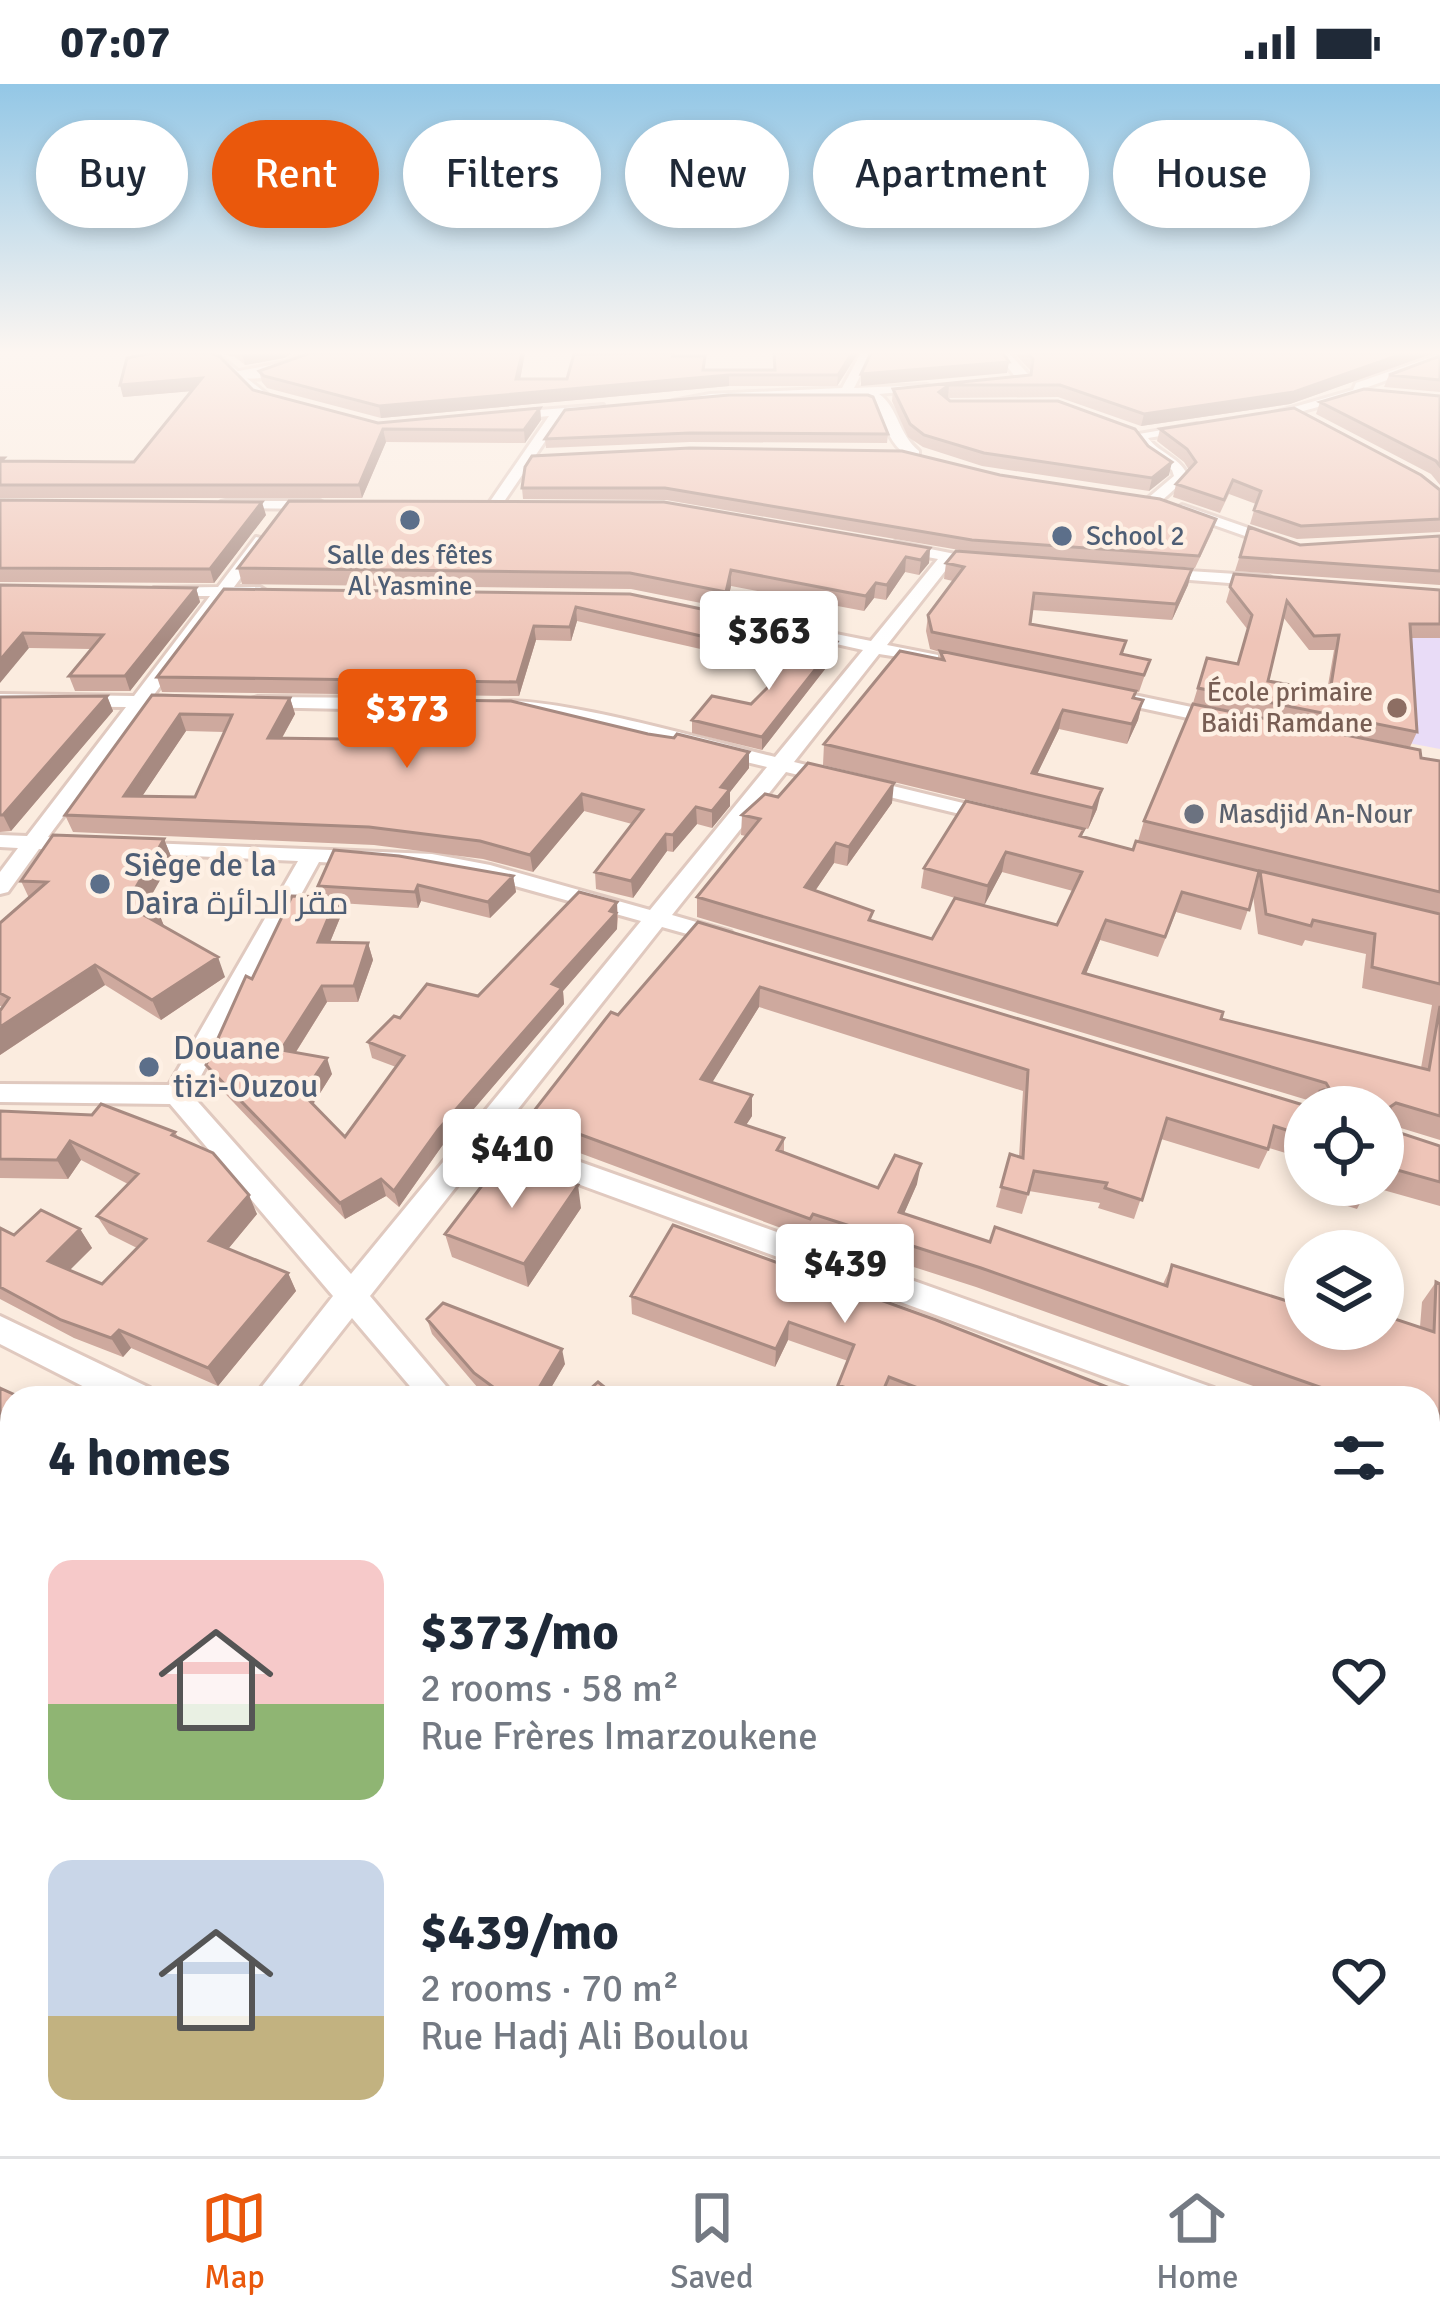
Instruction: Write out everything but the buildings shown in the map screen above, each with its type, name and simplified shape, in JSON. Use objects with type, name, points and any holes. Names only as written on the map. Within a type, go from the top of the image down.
[{"type":"street","points":[[494,506],[533,450]]},
{"type":"street","points":[[909,450],[914,454]]},
{"type":"street","points":[[1150,450],[1178,468],[1180,477],[1153,501]]},
{"type":"street","points":[[884,452],[939,460]]},
{"type":"street","points":[[527,458],[551,457]]},
{"type":"street","points":[[1136,498],[1301,547]]},
{"type":"street","points":[[215,505],[333,506]]},
{"type":"street","points":[[0,886],[287,505]]},
{"type":"street","points":[[471,506],[515,506]]},
{"type":"street","points":[[882,545],[997,563]]},
{"type":"street","points":[[278,1386],[948,557]]},
{"type":"street","points":[[1128,572],[1291,583]]},
{"type":"street","points":[[133,591],[269,592]]},
{"type":"street","points":[[691,610],[943,661]]},
{"type":"street","points":[[1078,689],[1237,722]]},
{"type":"street","points":[[0,700],[210,702]]},
{"type":"street","points":[[234,703],[426,704]]},
{"type":"street","points":[[474,705],[542,707],[1006,820]]},
{"type":"street","points":[[0,841],[393,857],[482,870],[747,944]]},
{"type":"street","points":[[177,1095],[313,854]]},
{"type":"street","points":[[0,1093],[177,1095],[430,1386]]},
{"type":"street","points":[[479,1137],[1169,1386]]},
{"type":"street","points":[[0,1329],[114,1386]]},
{"type":"shaded area","name":"École primaire Baidi Ramdane","points":[[1365,629],[1440,634],[1440,749],[1356,733]]},
{"type":"place","name":"Salle des fêtes Al Yasmine","points":[[410,520]]},
{"type":"place","name":"School 2","points":[[1062,536]]},
{"type":"place","name":"École primaire Baidi Ramdane","points":[[1397,708]]},
{"type":"place","name":"Masdjid An-Nour","points":[[1194,814]]},
{"type":"place","name":"Siège de la Daira مقر الدائرة","points":[[100,884]]},
{"type":"place","name":"Douane tizi-Ouzou","points":[[149,1067]]}]
